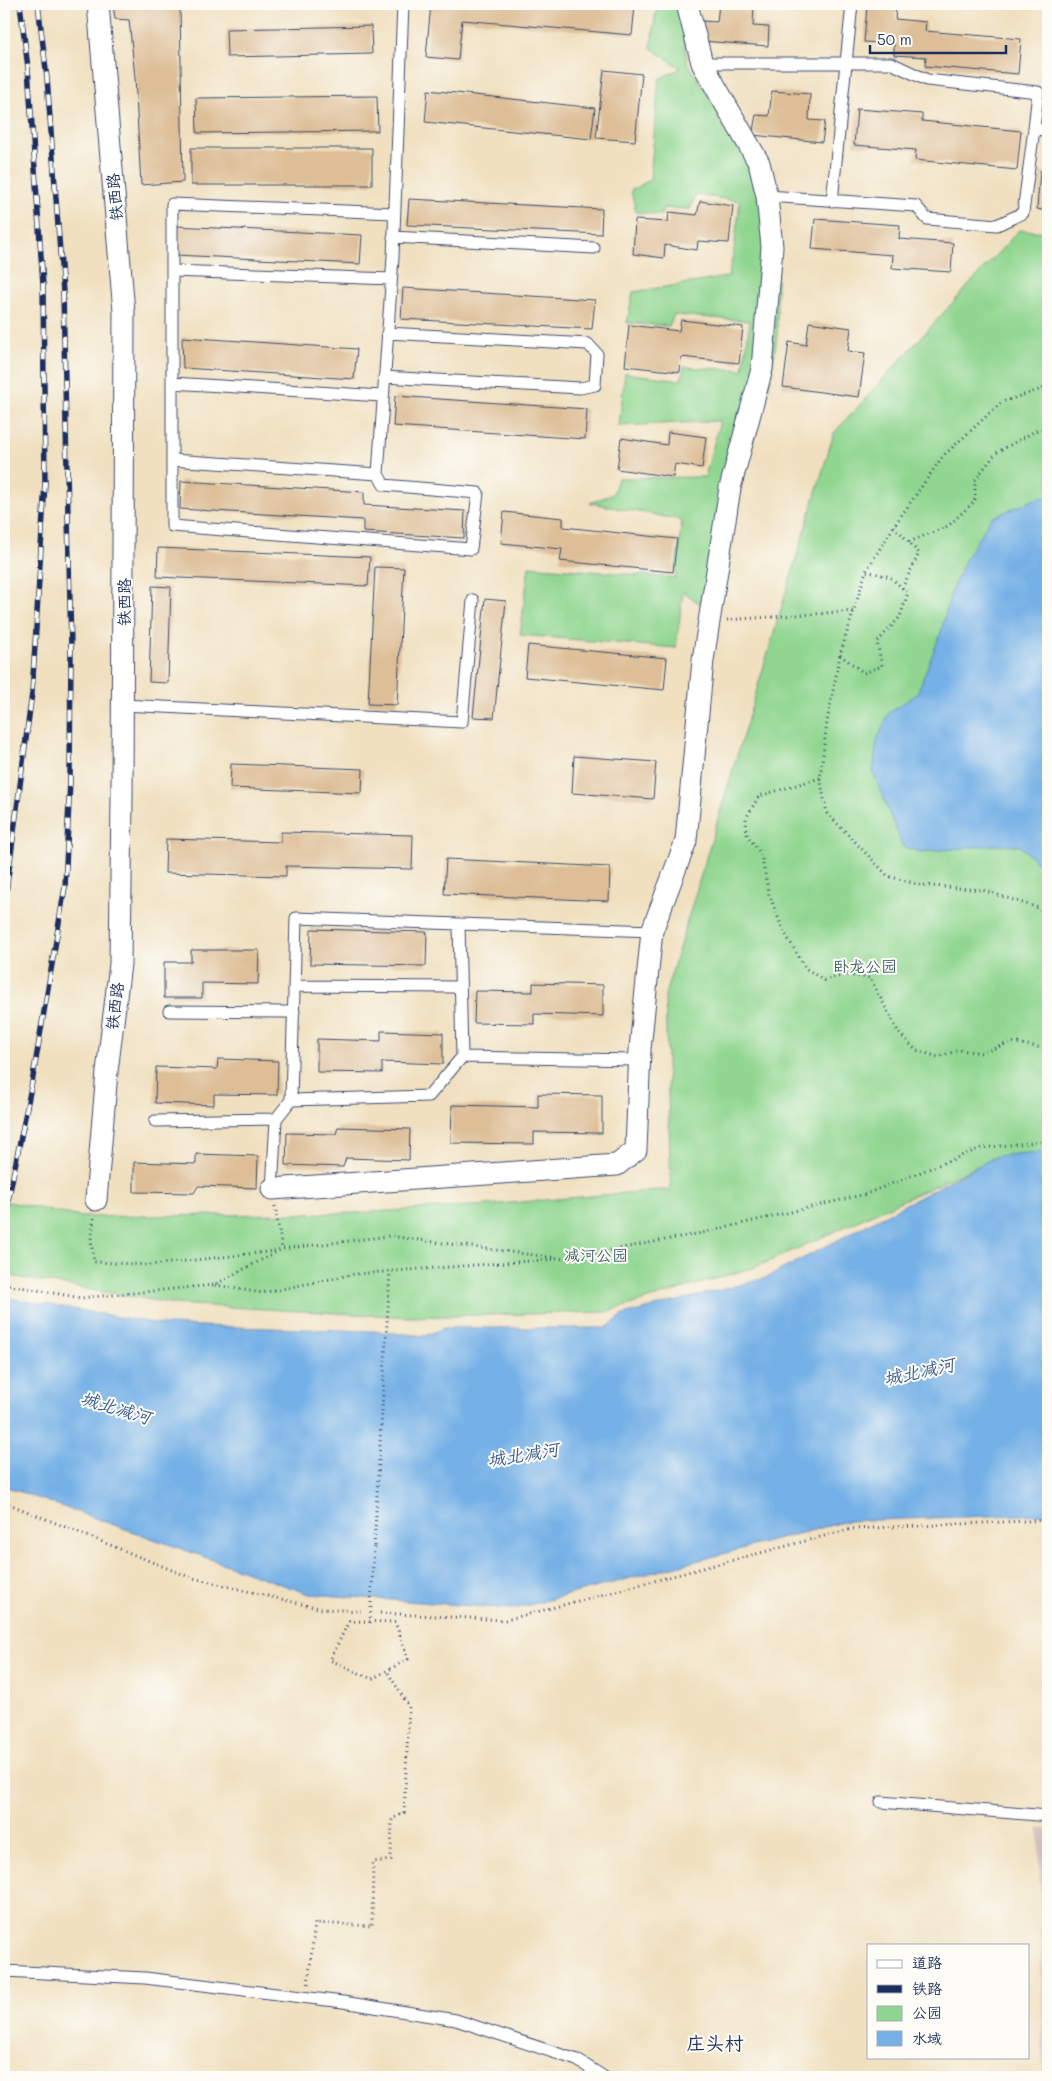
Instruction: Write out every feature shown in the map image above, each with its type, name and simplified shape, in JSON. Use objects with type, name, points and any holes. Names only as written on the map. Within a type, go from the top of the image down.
[{"type":"street","name":"铁西路","points":[[96,1200],[107,1072],[120,964],[124,312],[98,4]]},
{"type":"street","points":[[272,1188],[618,1165],[636,1150],[639,1060],[652,931],[686,842],[703,660],[730,488],[762,369],[772,247],[767,196],[760,163],[702,63],[687,4]]},
{"type":"lane","points":[[394,213],[172,204],[172,526],[471,549],[478,493],[384,485],[378,474],[391,279],[393,238],[403,4]]},
{"type":"lane","points":[[832,201],[852,4]]},
{"type":"lane","points":[[702,63],[891,64],[927,80],[1038,92],[1023,213],[997,225],[927,219],[916,206],[767,196]]},
{"type":"lane","points":[[1034,129],[1048,130]]},
{"type":"lane","points":[[393,238],[594,248]]},
{"type":"lane","points":[[172,271],[391,279]]},
{"type":"lane","points":[[384,377],[580,388],[595,385],[597,354],[588,344],[387,333]]},
{"type":"lane","points":[[172,383],[382,396]]},
{"type":"lane","points":[[172,460],[378,474]]},
{"type":"lane","points":[[123,705],[462,722],[473,600]]},
{"type":"lane","points":[[272,1188],[276,1119],[291,1100],[296,918],[652,931]]},
{"type":"lane","points":[[291,1100],[429,1096],[462,1057],[459,924]]},
{"type":"lane","points":[[294,986],[460,987]]},
{"type":"lane","points":[[169,1011],[294,1012]]},
{"type":"lane","points":[[462,1057],[639,1060]]},
{"type":"lane","points":[[156,1122],[276,1119]]},
{"type":"lane","points":[[882,1802],[1048,1816]]},
{"type":"lane","points":[[4,1971],[145,1978],[306,1997],[456,2020],[577,2060],[604,2077]]},
{"type":"path","points":[[1048,387],[1002,402],[943,456],[894,526],[866,571],[840,655],[827,722],[820,778],[827,813],[888,876],[920,885],[982,890],[1039,908],[1048,916]]},
{"type":"path","points":[[909,542],[948,526],[975,501],[975,480],[996,453],[1036,430],[1048,429]]},
{"type":"path","points":[[894,526],[919,553],[902,588]]},
{"type":"path","points":[[840,655],[864,673],[882,666],[877,642],[900,617],[908,593],[890,577],[866,571]]},
{"type":"path","points":[[710,617],[729,620],[854,611]]},
{"type":"path","points":[[820,778],[759,796],[746,818],[747,835],[761,854],[772,904],[783,930],[806,969],[824,980],[846,975],[870,978],[900,1033],[916,1050],[938,1057],[959,1050],[982,1053],[1011,1042],[1048,1049]]},
{"type":"path","points":[[4,1284],[81,1298],[214,1285],[262,1293],[355,1274],[564,1259],[707,1232],[866,1194],[981,1148],[1048,1141]]},
{"type":"path","points":[[272,1188],[280,1250]]},
{"type":"path","points":[[91,1240],[94,1262],[151,1265],[390,1236],[564,1259]]},
{"type":"path","points":[[214,1285],[280,1250]]},
{"type":"path","points":[[370,1623],[390,1272]]},
{"type":"path","points":[[4,1502],[189,1577],[322,1609],[361,1612]]},
{"type":"path","points":[[380,1612],[506,1620],[851,1529],[1048,1520]]},
{"type":"path","points":[[349,1621],[370,1623],[395,1622],[408,1659],[372,1679],[330,1660],[349,1621]]},
{"type":"path","points":[[306,1997],[315,1922],[372,1926],[373,1862],[390,1860],[392,1820],[404,1814],[409,1707],[387,1671]]},
{"type":"shaded area","points":[[1039,1829],[1048,1829],[1048,2077],[1043,2077]]},
{"type":"green space","points":[[657,4],[682,4],[687,62],[751,163],[777,269],[777,336],[769,386],[732,515],[717,615],[683,592],[676,648],[520,635],[529,566],[675,578],[682,520],[590,503],[613,494],[618,478],[705,477],[720,421],[619,426],[625,373],[681,380],[684,367],[743,370],[750,321],[674,315],[669,326],[627,323],[633,292],[728,277],[734,251],[740,201],[696,195],[690,209],[663,208],[661,215],[636,212],[631,190],[650,180],[659,79],[681,68],[651,48]]},
{"type":"green space","name":"卧龙公园","points":[[1019,230],[1048,232],[1048,1156],[980,1165],[761,1265],[606,1312],[408,1317],[175,1304],[4,1275],[4,1201],[81,1217],[353,1213],[488,1205],[671,1189],[665,995],[834,433]]},
{"type":"water","points":[[1048,497],[1048,872],[1020,846],[994,845],[921,852],[903,847],[873,772],[877,740],[889,713],[917,694],[941,632],[952,589],[966,558],[991,518],[1038,498]]},
{"type":"water","name":"城北减河","points":[[1048,1151],[1048,1514],[847,1521],[514,1609],[309,1594],[4,1486],[4,1308],[9,1298],[165,1325],[373,1331],[425,1336],[444,1328],[606,1328],[623,1315],[766,1278],[997,1156]]},
{"type":"building","points":[[113,4],[188,4],[180,6],[183,182],[141,185],[135,77],[129,20],[115,19]]},
{"type":"building","points":[[431,4],[616,4],[635,6],[632,35],[462,20],[458,60],[426,57]]},
{"type":"building","points":[[719,4],[754,4],[753,26],[769,27],[768,46],[701,41],[703,21],[717,22]]},
{"type":"building","points":[[867,6],[896,9],[895,19],[926,22],[925,31],[1021,39],[1018,74],[925,66],[926,57],[894,55],[894,44],[864,42]]},
{"type":"building","points":[[371,26],[372,54],[227,57],[226,29]]},
{"type":"building","points":[[604,70],[642,74],[635,141],[596,138]]},
{"type":"building","points":[[1048,81],[1048,107],[1044,106]]},
{"type":"building","points":[[428,90],[595,108],[591,139],[425,122]]},
{"type":"building","points":[[772,91],[810,94],[809,120],[825,121],[822,142],[752,135],[756,115],[769,116]]},
{"type":"building","points":[[377,96],[378,131],[197,133],[196,98]]},
{"type":"building","points":[[857,109],[922,114],[922,121],[1021,131],[1017,170],[915,160],[916,150],[854,145]]},
{"type":"building","points":[[191,148],[372,148],[372,185],[191,185]]},
{"type":"building","points":[[1040,171],[1048,171],[1048,211],[1037,209]]},
{"type":"building","points":[[409,199],[602,209],[601,234],[407,225]]},
{"type":"building","points":[[700,201],[733,206],[729,243],[698,241],[697,250],[665,245],[664,258],[633,254],[635,220],[668,222],[669,212],[697,215]]},
{"type":"building","points":[[815,219],[900,225],[899,239],[953,243],[951,272],[892,268],[893,255],[812,249]]},
{"type":"building","points":[[175,226],[362,235],[360,264],[175,255]]},
{"type":"building","points":[[403,288],[595,300],[592,329],[401,319]]},
{"type":"building","points":[[681,320],[743,327],[739,363],[681,357],[680,372],[625,366],[629,325],[679,331]]},
{"type":"building","points":[[809,322],[851,328],[848,351],[865,353],[859,397],[783,387],[789,342],[806,345]]},
{"type":"building","points":[[182,337],[357,349],[354,379],[183,368]]},
{"type":"building","points":[[395,396],[587,409],[585,439],[393,426]]},
{"type":"building","points":[[668,432],[706,437],[702,468],[675,464],[673,477],[617,469],[621,438],[667,445]]},
{"type":"building","points":[[181,481],[364,492],[364,505],[465,511],[464,538],[363,532],[363,520],[180,509]]},
{"type":"building","points":[[504,512],[563,518],[563,527],[677,539],[673,572],[560,561],[562,549],[501,543]]},
{"type":"building","points":[[158,548],[370,557],[368,586],[157,577]]},
{"type":"building","points":[[375,567],[404,568],[397,705],[368,704]]},
{"type":"building","points":[[152,586],[171,587],[168,683],[149,682]]},
{"type":"building","points":[[485,599],[506,601],[494,718],[473,717]]},
{"type":"building","points":[[528,645],[667,658],[664,690],[525,677]]},
{"type":"building","points":[[574,756],[656,762],[653,799],[572,793]]},
{"type":"building","points":[[231,764],[363,769],[362,793],[230,788]]},
{"type":"building","points":[[281,832],[413,835],[412,869],[286,866],[286,876],[165,873],[166,839],[281,842]]},
{"type":"building","points":[[446,859],[610,867],[609,901],[444,894]]},
{"type":"building","points":[[311,929],[427,932],[426,966],[310,964]]},
{"type":"building","points":[[191,950],[259,950],[258,984],[202,983],[202,998],[164,998],[164,962],[191,962]]},
{"type":"building","points":[[533,983],[603,985],[603,1016],[534,1014],[534,1024],[474,1023],[475,991],[533,992]]},
{"type":"building","points":[[381,1031],[443,1033],[443,1064],[382,1062],[382,1073],[317,1072],[317,1039],[381,1041]]},
{"type":"building","points":[[218,1059],[278,1061],[277,1095],[214,1094],[214,1105],[155,1103],[156,1067],[217,1069]]},
{"type":"building","points":[[538,1094],[602,1095],[602,1133],[534,1132],[534,1144],[451,1143],[452,1105],[538,1107]]},
{"type":"building","points":[[338,1127],[410,1129],[409,1160],[346,1158],[343,1167],[286,1165],[287,1133],[336,1134]]},
{"type":"building","points":[[196,1154],[258,1156],[257,1188],[198,1186],[194,1193],[134,1192],[134,1162],[196,1164]]},
{"type":"railway","points":[[4,908],[32,693],[45,483],[43,285],[28,68],[20,4]]},
{"type":"railway","points":[[4,1221],[33,1077],[65,887],[70,780],[71,648],[63,292],[47,78],[38,4]]},
{"type":"district","name":"庄头村","points":[[715,2042]]},
{"type":"park label","name":"减河公园","points":[[596,1254]]}]
